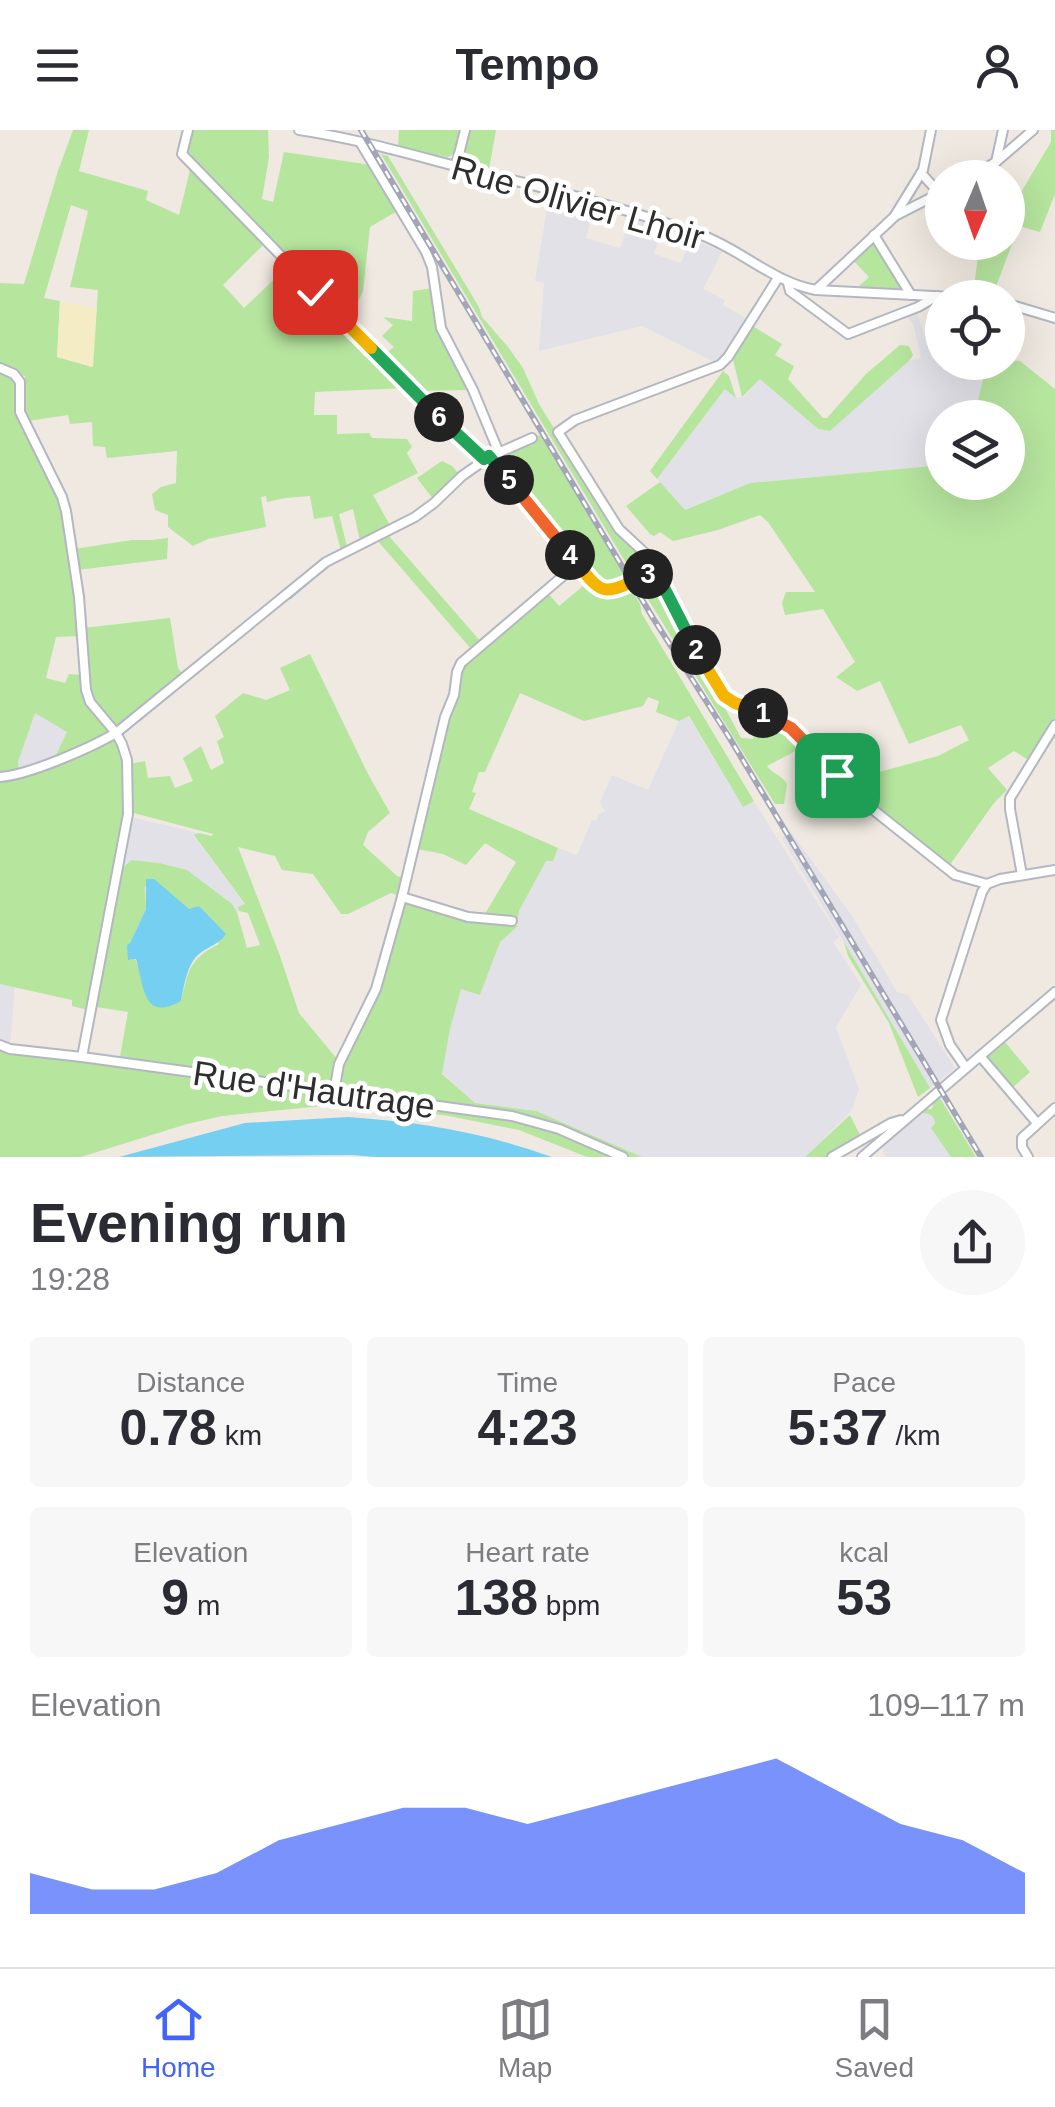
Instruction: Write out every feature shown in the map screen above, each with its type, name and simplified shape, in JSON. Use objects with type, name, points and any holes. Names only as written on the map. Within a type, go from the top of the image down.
[{"type":"street","points":[[188,130],[182,154],[428,407],[491,456],[597,588],[615,590],[655,570]]},
{"type":"street","name":"Rue Olivier Lhoir","points":[[299,130],[563,194],[704,236],[778,278],[816,290],[925,296]]},
{"type":"street","points":[[456,166],[465,130]]},
{"type":"street","points":[[894,217],[921,173],[932,130]]},
{"type":"street","points":[[996,160],[1003,130]]},
{"type":"street","points":[[998,160],[1033,130]]},
{"type":"street","points":[[360,142],[426,252],[441,328],[474,390],[491,456]]},
{"type":"street","points":[[921,173],[925,177]]},
{"type":"street","points":[[816,290],[894,217],[925,201]]},
{"type":"street","points":[[874,235],[911,295]]},
{"type":"street","points":[[778,278],[720,365],[575,420],[558,432],[619,529],[645,552],[724,696],[791,728],[876,812],[955,875],[987,884],[1055,870]]},
{"type":"street","name":"Rue Olivier Lhoir","points":[[788,282],[790,291],[848,334],[925,303]]},
{"type":"street","points":[[1025,309],[1055,318]]},
{"type":"street","points":[[0,368],[14,374],[20,382],[20,412],[62,497],[78,589],[86,690],[90,702],[116,733],[127,760],[128,822],[82,1057]]},
{"type":"street","points":[[0,777],[15,775],[116,733],[326,562],[415,517],[491,456],[532,438]]},
{"type":"street","points":[[334,1092],[338,1064],[376,989],[459,665],[577,564]]},
{"type":"street","points":[[1022,875],[1010,798],[1055,725]]},
{"type":"street","points":[[966,1068],[950,1044],[941,1020],[987,884]]},
{"type":"street","points":[[402,898],[468,917],[512,922]]},
{"type":"street","points":[[862,1157],[1055,992]]},
{"type":"street","name":"Rue d'Hautrage","points":[[0,1045],[534,1120],[623,1157]]},
{"type":"street","points":[[980,1056],[1037,1123]]},
{"type":"street","points":[[1028,1157],[1022,1138],[1055,1108]]},
{"type":"street","points":[[832,1157],[891,1122],[906,1119]]},
{"type":"street","points":[[866,1137],[872,1138],[872,1148]]},
{"type":"street","points":[[854,1144],[872,1148]]},
{"type":"shaded area","points":[[549,197],[594,209],[586,238],[620,248],[631,218],[662,228],[654,254],[681,263],[691,238],[722,252],[703,289],[725,300],[723,305],[746,318],[722,357],[714,362],[642,326],[539,351],[544,283],[535,281]]},
{"type":"shaded area","points":[[916,310],[925,338],[925,380],[983,380],[978,400],[925,400],[925,467],[751,483],[684,510],[657,479],[726,388],[736,398],[744,397],[760,379],[818,429],[830,431],[909,361],[921,358],[914,326],[906,314]]},
{"type":"shaded area","points":[[35,712],[67,732],[56,758],[19,771],[18,762]]},
{"type":"shaded area","points":[[688,716],[743,807],[754,801],[839,937],[833,942],[861,985],[836,1027],[859,1089],[852,1110],[806,1157],[642,1157],[536,1111],[475,1103],[442,1073],[461,988],[480,995],[500,942],[518,926],[519,911],[547,859],[553,861],[558,848],[577,855],[592,820],[596,821],[605,811],[600,802],[612,775],[648,790],[679,721]]},
{"type":"shaded area","points":[[131,817],[199,833],[194,836],[245,905],[238,907],[237,912],[232,904],[159,863],[132,860],[122,867]]},
{"type":"shaded area","points":[[791,832],[852,916],[897,992],[908,995],[955,1068],[930,1088],[782,838]]},
{"type":"shaded area","points":[[0,984],[15,986],[10,1047],[0,1042]]},
{"type":"shaded area","points":[[921,1113],[935,1118],[931,1128],[951,1157],[886,1157],[882,1147]]},
{"type":"green space","points":[[73,130],[89,130],[79,171],[148,191],[146,200],[179,215],[191,166],[264,244],[223,285],[244,308],[287,267],[297,278],[295,322],[321,329],[323,303],[406,388],[315,392],[314,415],[337,415],[337,434],[369,433],[372,438],[407,439],[412,447],[407,453],[418,473],[373,495],[391,527],[360,541],[353,509],[339,514],[347,547],[341,551],[332,516],[314,519],[310,496],[267,502],[266,496],[261,497],[266,527],[193,546],[168,527],[168,515],[155,510],[152,494],[176,483],[177,451],[107,458],[105,447],[93,446],[92,422],[70,424],[68,415],[28,421],[23,404],[25,376],[17,374],[17,405],[60,497],[80,636],[56,637],[46,678],[65,683],[69,674],[82,675],[108,734],[55,757],[67,732],[35,713],[18,762],[19,771],[0,775],[0,372],[5,373],[0,366],[0,283],[24,284]],"holes":[[[71,205],[88,211],[70,287],[98,290],[92,367],[57,357],[60,301],[44,298]]]},
{"type":"green space","points":[[191,130],[268,130],[269,157],[262,199],[273,202],[284,152],[371,165],[399,210],[370,227],[363,291],[348,323],[184,154]]},
{"type":"green space","points":[[399,130],[460,130],[454,154],[448,157],[398,147]]},
{"type":"green space","points":[[469,130],[496,130],[489,169],[464,163]]},
{"type":"green space","points":[[1051,130],[1055,130],[1055,194],[1040,232],[1025,228],[1025,186],[1051,142]]},
{"type":"green space","points":[[381,154],[388,156],[482,317],[523,368],[539,404],[618,532],[643,555],[647,567],[635,578]]},
{"type":"green space","points":[[874,240],[903,289],[858,287],[869,277],[852,259]]},
{"type":"green space","points":[[977,260],[1006,260],[998,280],[975,280]]},
{"type":"green space","points":[[433,288],[438,331],[468,390],[416,391],[383,356],[394,347],[382,336],[393,325],[383,317],[412,321],[413,291]]},
{"type":"green space","points":[[751,325],[782,344],[775,355],[794,366],[788,379],[823,418],[900,345],[909,346],[913,355],[830,431],[818,429],[760,379],[742,397],[732,355]]},
{"type":"green space","points":[[1025,365],[1055,389],[1055,722],[1030,761],[1014,751],[988,768],[1007,790],[949,866],[852,785],[861,772],[872,774],[938,756],[969,740],[961,725],[909,744],[880,681],[857,691],[836,677],[855,662],[823,609],[785,615],[782,603],[786,592],[815,592],[760,515],[673,541],[660,532],[650,534],[626,506],[660,482],[685,510],[750,483],[925,467],[925,500],[1025,500],[1025,400],[978,400],[983,380],[1025,380]]},
{"type":"green space","points":[[723,371],[729,376],[736,398],[725,389],[657,479],[650,471]]},
{"type":"green space","points":[[540,435],[628,581],[615,587],[598,586],[497,463],[499,455]]},
{"type":"green space","points":[[442,461],[459,474],[434,500],[417,478]]},
{"type":"green space","points":[[388,535],[481,642],[472,650],[377,540]]},
{"type":"green space","points":[[168,538],[167,559],[77,570],[74,549]]},
{"type":"green space","points":[[649,581],[660,586],[741,738],[753,739],[761,716],[785,728],[805,746],[767,766],[787,784],[784,804],[775,804],[638,583]]},
{"type":"green space","points":[[588,582],[595,590],[629,585],[642,614],[754,801],[743,807],[689,716],[679,721],[656,712],[659,701],[648,697],[643,706],[584,721],[520,693],[485,772],[479,772],[469,809],[558,848],[553,861],[546,861],[518,920],[483,917],[516,862],[485,843],[466,865],[443,854],[417,849],[461,667],[547,592],[559,606]]},
{"type":"green space","points":[[170,618],[178,668],[185,677],[115,728],[89,695],[83,628]]},
{"type":"green space","points":[[310,654],[390,813],[368,832],[363,845],[404,878],[399,896],[391,893],[341,914],[313,874],[282,870],[275,856],[238,847],[299,1013],[337,1059],[335,1064],[341,1067],[380,987],[404,901],[474,921],[518,926],[500,942],[480,995],[461,989],[442,1074],[475,1103],[536,1111],[642,1157],[587,1157],[519,1130],[449,1116],[331,1105],[222,1116],[81,1157],[0,1157],[0,1045],[119,1062],[128,1012],[90,1006],[88,1010],[72,1006],[72,1000],[0,984],[0,780],[115,739],[125,766],[126,783],[117,866],[123,867],[132,860],[187,870],[232,904],[247,948],[260,945],[248,913],[239,911],[238,907],[245,904],[194,835],[213,834],[130,812],[129,764],[145,761],[148,778],[170,776],[175,788],[193,781],[183,758],[201,746],[211,770],[224,763],[217,741],[224,737],[215,716],[243,693],[266,700],[290,690],[280,668]],"holes":[[[145,886],[189,909],[219,944],[192,966],[181,1001],[138,966],[135,959],[129,960],[130,943],[146,909]]]},
{"type":"green space","points":[[844,942],[930,1088],[918,1097],[889,1023],[848,956]]},
{"type":"green space","points":[[1004,1041],[1030,1072],[1011,1089],[984,1058]]},
{"type":"green space","points":[[940,1098],[976,1157],[951,1157],[931,1128],[934,1118],[921,1113],[932,1109]]},
{"type":"green space","points":[[850,1115],[861,1137],[827,1157],[805,1157]]},
{"type":"sand","points":[[60,301],[97,308],[93,367],[57,357]]},
{"type":"water","points":[[146,879],[154,879],[189,909],[199,906],[226,934],[195,958],[181,1001],[168,1007],[152,1004],[143,989],[136,959],[128,960],[127,945],[146,909]]},
{"type":"water","points":[[348,1117],[451,1130],[552,1157],[119,1157],[245,1123]]},
{"type":"waterway","points":[[290,598],[331,563]]},
{"type":"railway","points":[[361,130],[981,1157]]},
{"type":"route","points":[[315,292],[428,407],[484,459],[489,456],[597,588],[615,590],[655,570],[724,696],[791,728],[837,775]]}]
